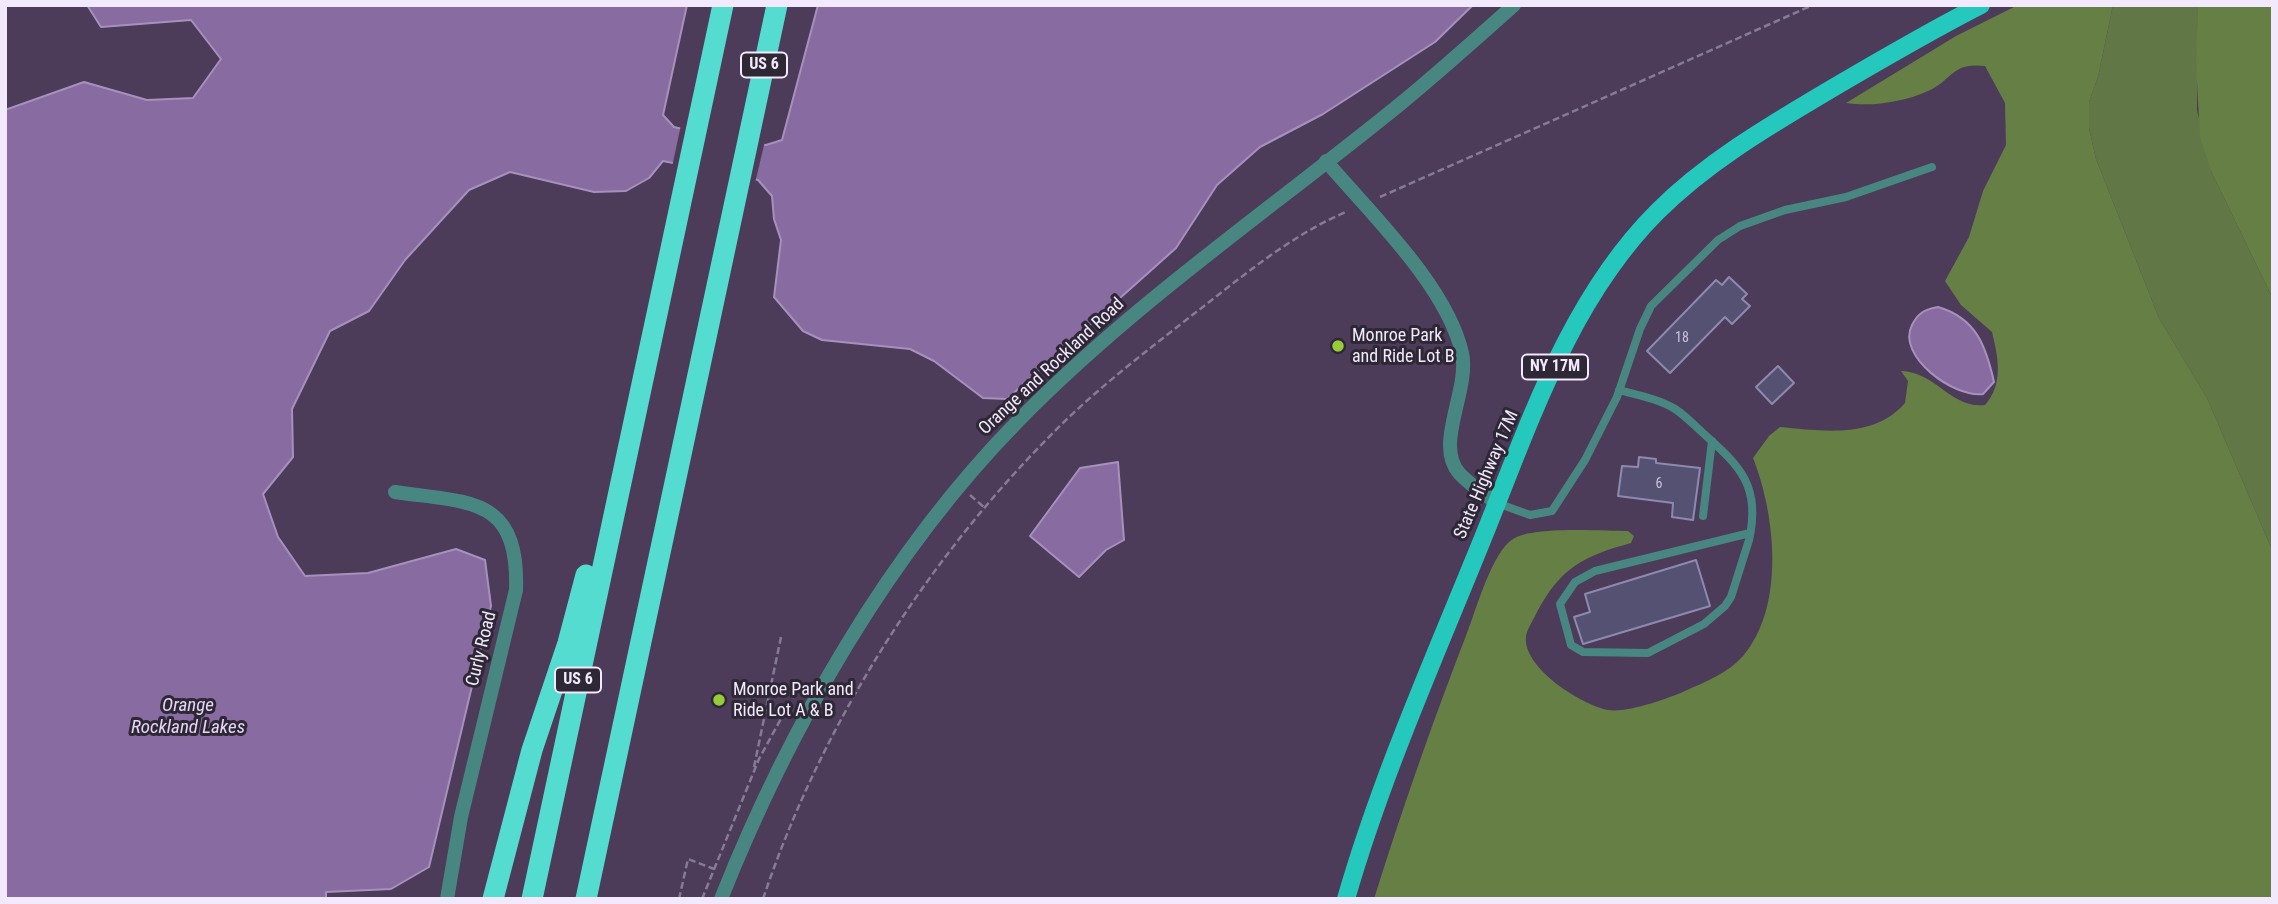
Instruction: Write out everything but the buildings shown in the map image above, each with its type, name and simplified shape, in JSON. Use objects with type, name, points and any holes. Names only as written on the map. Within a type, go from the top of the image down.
[{"type":"highway","name":"US 6","points":[[532,899],[723,5]]},
{"type":"highway","name":"US 6","points":[[586,899],[777,5]]},
{"type":"highway","points":[[493,899],[532,750],[576,616],[591,553],[625,461]]},
{"type":"highway","points":[[599,899],[610,782]]},
{"type":"main road","name":"State Highway 17M","points":[[1346,899],[1359,852],[1410,716],[1497,503],[1568,337],[1616,259],[1658,211],[1717,162],[1789,114],[1926,33],[1981,5]]},
{"type":"street","name":"Orange and Rockland Road","points":[[721,899],[772,781],[816,697],[897,572],[960,486],[1019,420],[1094,348],[1398,106],[1514,5]]},
{"type":"street","points":[[1326,162],[1413,262],[1446,315],[1462,352],[1464,369],[1463,388],[1450,440],[1450,456],[1458,472],[1497,503]]},
{"type":"street","name":"Curly Road","points":[[395,492],[475,504],[496,517],[510,534],[517,559],[516,590],[461,817],[447,899]]},
{"type":"lane","points":[[1497,503],[1530,515],[1552,511],[1585,460],[1619,390],[1651,306],[1730,232],[1785,210],[1846,197],[1932,167]]},
{"type":"lane","points":[[1619,390],[1676,410],[1737,463],[1744,476],[1752,509],[1750,533],[1731,597],[1725,606],[1704,624],[1648,653],[1583,652],[1571,645],[1560,604],[1575,582],[1595,571],[1750,533]]},
{"type":"lane","points":[[1703,516],[1712,441]]},
{"type":"path","points":[[763,899],[806,787],[860,685],[933,572],[1046,439],[1157,341],[1263,260],[1341,214],[1814,5]]},
{"type":"path","points":[[753,773],[781,637]]},
{"type":"path","points":[[702,899],[753,773],[794,693]]},
{"type":"path","points":[[679,899],[688,859],[714,869]]},
{"type":"green space","points":[[2018,5],[2113,5],[2098,77],[2089,102],[2089,128],[2096,159],[2159,318],[2207,398],[2273,552],[2273,899],[1374,899],[1418,765],[1485,582],[1498,556],[1513,539],[1536,532],[1569,530],[1628,531],[1634,536],[1631,543],[1587,559],[1565,574],[1546,597],[1526,636],[1527,648],[1543,672],[1584,701],[1608,710],[1647,705],[1685,691],[1723,672],[1743,656],[1757,635],[1766,612],[1772,559],[1767,505],[1753,458],[1769,436],[1780,427],[1830,431],[1863,427],[1878,422],[1892,415],[1905,403],[1908,381],[1901,371],[1924,377],[1962,402],[1985,405],[1991,397],[1998,370],[1992,332],[1961,305],[1945,281],[1969,237],[1983,191],[2006,145],[2005,103],[1985,66],[1974,65],[1959,69],[1936,87],[1909,98],[1877,104],[1846,103],[1956,36]]},
{"type":"green space","points":[[2113,5],[2198,5],[2197,110],[2212,173],[2273,299],[2273,552],[2207,398],[2159,318],[2096,159],[2089,128],[2089,102],[2098,77]]},
{"type":"green space","points":[[2198,5],[2273,5],[2273,299],[2212,173],[2200,137],[2196,63]]},
{"type":"water","name":"Orange Rockland Lakes","points":[[87,5],[687,5],[663,115],[674,127],[766,145],[782,140],[818,5],[1473,5],[1435,42],[1323,114],[1260,147],[1217,185],[1176,248],[1007,399],[983,398],[934,361],[910,349],[822,340],[803,331],[774,297],[781,240],[774,219],[772,196],[758,180],[663,161],[649,178],[626,191],[594,192],[510,172],[469,190],[405,260],[369,311],[330,331],[292,409],[293,457],[263,494],[278,537],[305,576],[368,573],[456,549],[485,560],[491,606],[429,867],[391,889],[326,892],[326,899],[5,899],[5,110],[84,82],[147,100],[193,98],[221,59],[191,20],[101,27]]},
{"type":"water","points":[[1938,307],[1962,318],[1983,345],[1994,382],[1983,394],[1957,389],[1944,382],[1920,362],[1912,349],[1909,337],[1914,321],[1922,312]]},
{"type":"water","points":[[1118,462],[1124,540],[1106,550],[1079,577],[1030,536],[1080,468]]},
{"type":"pier","points":[[681,125],[765,141],[755,183],[672,167]]},
{"type":"place","name":"Monroe Park and Ride Lot B","points":[[1338,346]]},
{"type":"place","name":"Monroe Park and Ride Lot A & B","points":[[719,700]]}]
